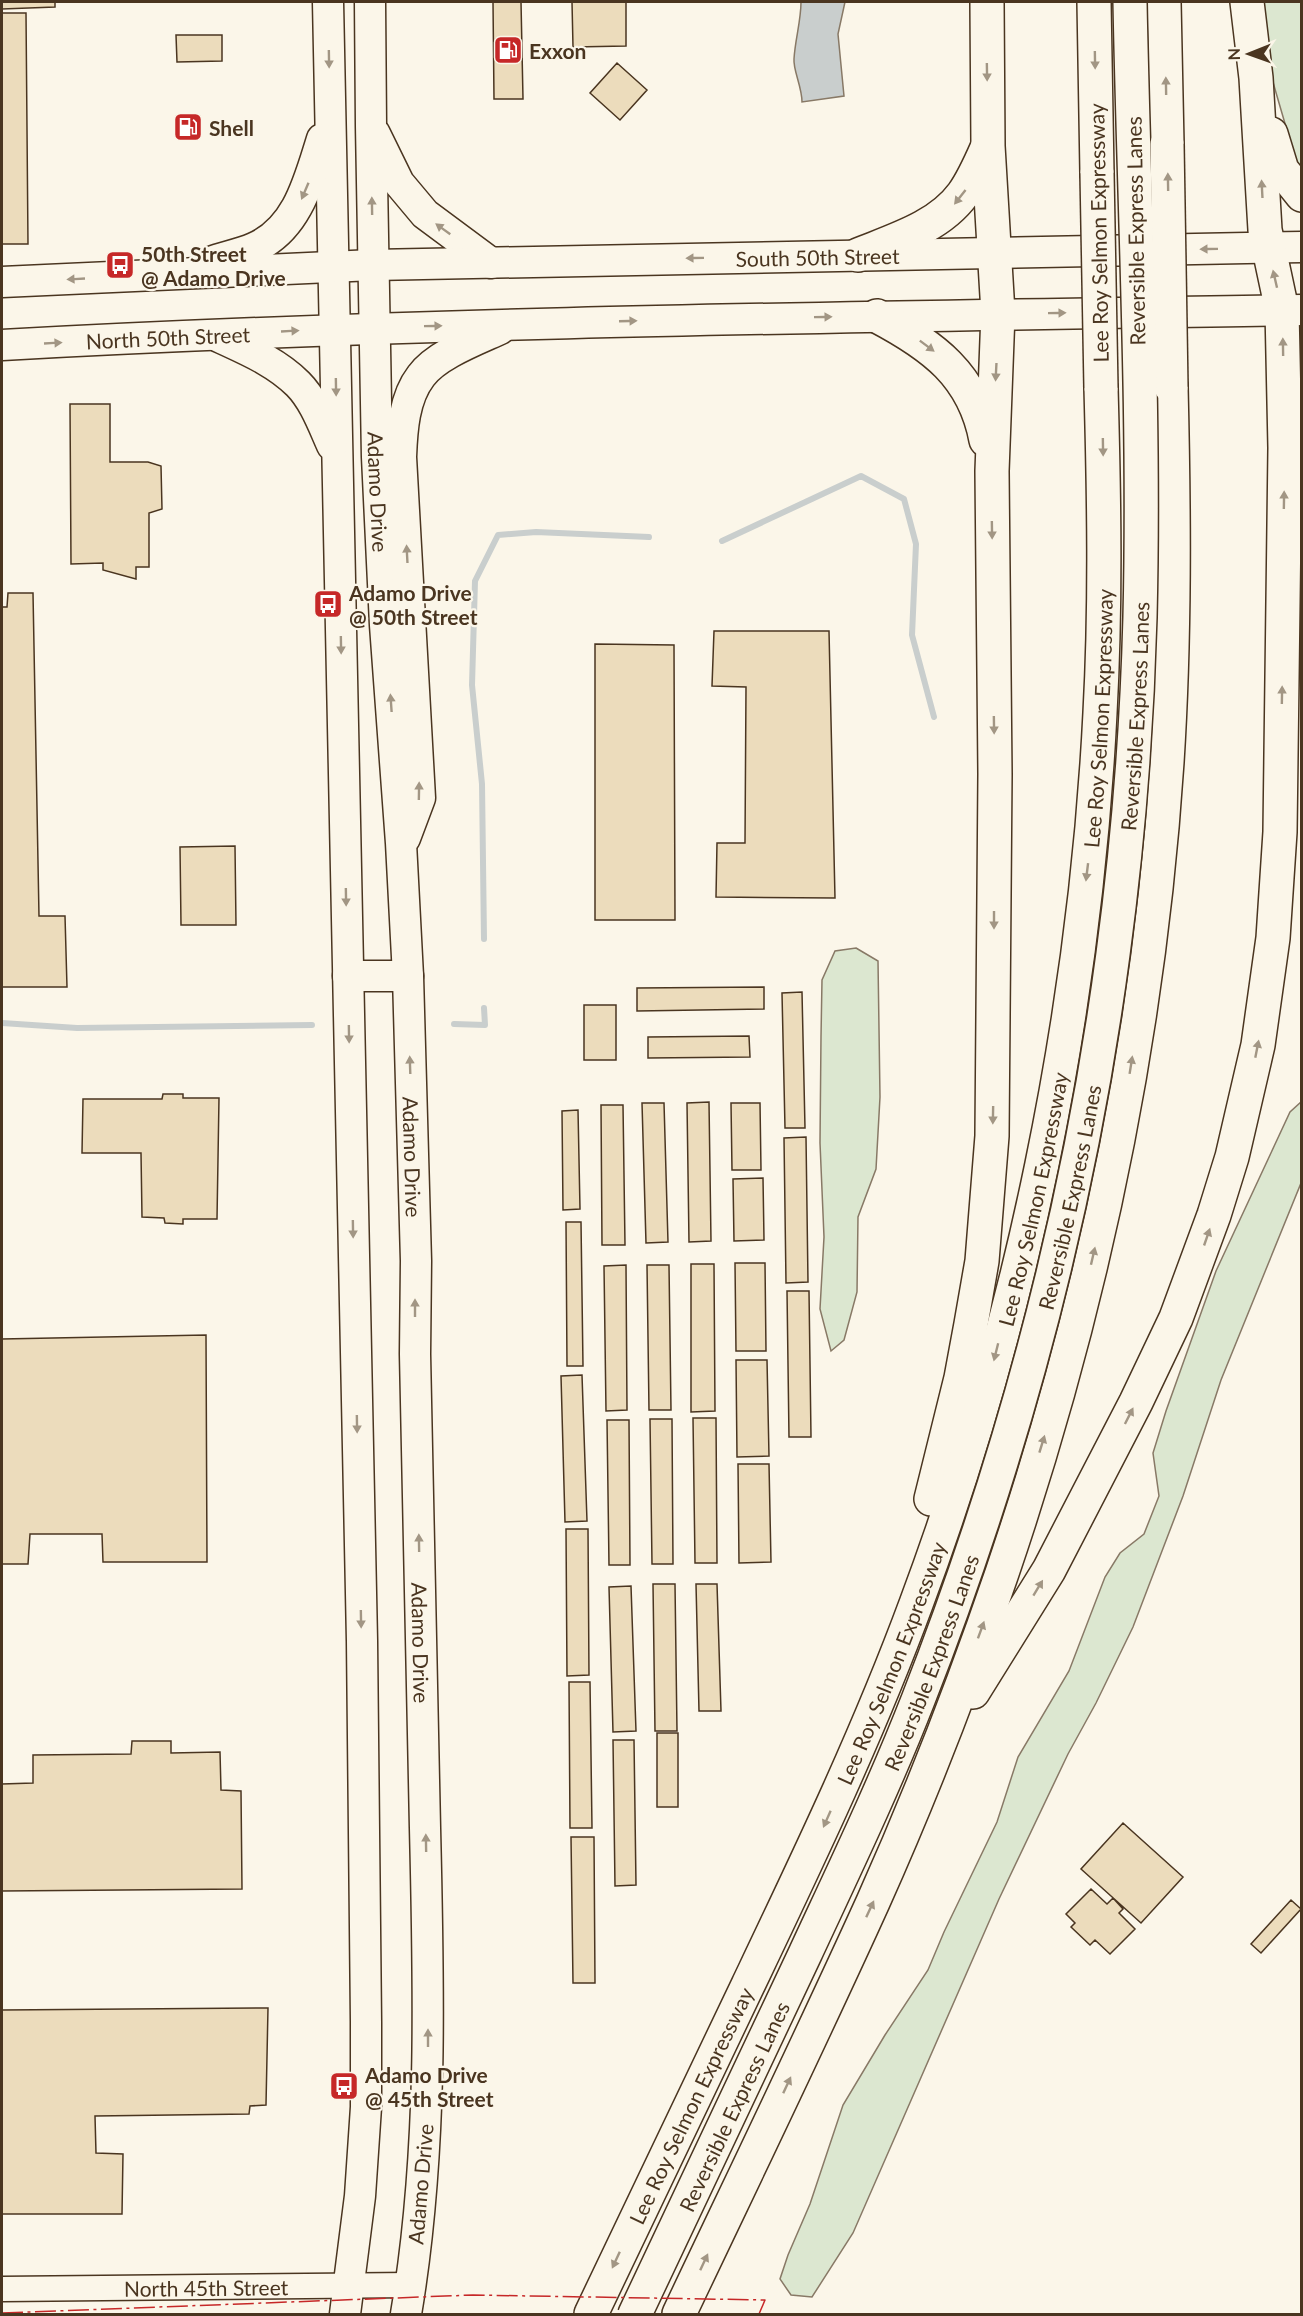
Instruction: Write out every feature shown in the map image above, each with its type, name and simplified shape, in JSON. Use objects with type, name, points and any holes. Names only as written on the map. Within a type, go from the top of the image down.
[{"type":"highway","points":[[868,1727],[935,1484],[961,1378],[982,1261],[989,1191],[992,1136],[994,904],[992,471],[998,313],[988,146],[987,2]]},
{"type":"highway","name":"Lee Roy Selmon Expressway","points":[[591,2314],[824,1826],[868,1727],[929,1569],[962,1472],[988,1381],[1031,1208],[1056,1088],[1073,988],[1090,851],[1099,739],[1104,634],[1104,551],[1094,2]]},
{"type":"highway","name":"Reversible Express Lanes","points":[[635,2314],[874,1807],[919,1699],[961,1586],[1020,1402],[1038,1338],[1079,1158],[1113,953],[1125,846],[1138,677],[1141,517],[1130,2]]},
{"type":"highway","points":[[679,2314],[873,1901],[939,1744],[1002,1571],[1067,1358],[1108,1190],[1130,1070],[1154,906],[1167,762],[1174,579],[1164,2]]},
{"type":"highway","points":[[939,1744],[1049,1570],[1136,1402],[1176,1318],[1192,1278],[1232,1157],[1258,1045],[1267,992],[1278,885],[1285,448],[1292,310],[1268,247],[1265,230],[1256,78],[1247,2]]},
{"type":"highway","points":[[1256,78],[1282,170],[1302,195]]},
{"type":"highway","points":[[858,255],[928,225],[952,207],[975,175],[988,146]]},
{"type":"highway","points":[[877,316],[925,344],[942,358],[963,381],[974,402],[984,431],[992,471]]},
{"type":"highway","points":[[1285,448],[1290,419],[1302,388]]},
{"type":"main road","name":"Adamo Drive","points":[[328,2],[362,1641],[366,2022],[366,2107],[360,2196],[345,2314]]},
{"type":"main road","name":"Adamo Drive","points":[[370,2],[370,126],[377,457],[385,625],[408,976],[416,1261],[415,1354],[428,1989],[426,2125],[411,2285],[406,2314]]},
{"type":"main road","points":[[176,274],[254,248],[283,227],[296,211],[306,188],[330,116]]},
{"type":"main road","points":[[370,126],[399,183],[425,214],[491,262]]},
{"type":"main road","name":"South 50th Street","points":[[333,266],[1302,247]]},
{"type":"main road","points":[[2,282],[333,266]]},
{"type":"main road","points":[[334,328],[998,313],[1292,310]]},
{"type":"main road","points":[[401,846],[420,798],[402,456],[404,422],[411,395],[421,375],[451,352],[510,324]]},
{"type":"main road","name":"North 50th Street","points":[[2,345],[334,328]]},
{"type":"main road","points":[[214,335],[263,357],[299,385],[318,414],[337,457]]},
{"type":"main road","points":[[348,976],[408,976]]},
{"type":"street","name":"North 45th Street","points":[[2,2289],[411,2285]]},
{"type":"green space","points":[[1257,2],[1301,2],[1301,171],[1295,158],[1261,41]]},
{"type":"green space","points":[[856,948],[878,961],[880,1097],[876,1169],[858,1217],[857,1292],[844,1340],[831,1351],[820,1309],[824,1237],[820,1143],[822,980],[835,951]]},
{"type":"green space","points":[[1301,1102],[1301,1183],[1221,1380],[1183,1496],[1133,1627],[1068,1754],[999,1899],[853,2233],[812,2297],[791,2295],[780,2279],[810,2204],[843,2105],[928,1970],[997,1822],[1018,1757],[1069,1671],[1105,1577],[1120,1553],[1144,1534],[1159,1496],[1153,1453],[1216,1271],[1290,1112]]},
{"type":"shaded area","points":[[801,2],[845,2],[838,34],[844,96],[802,102],[794,59]]},
{"type":"building","points":[[2,2],[55,2],[55,7],[2,9]]},
{"type":"building","name":"Exxon","points":[[493,2],[521,2],[523,99],[494,99]]},
{"type":"building","points":[[572,2],[626,2],[626,46],[573,47]]},
{"type":"building","points":[[2,13],[26,13],[28,244],[2,244]]},
{"type":"building","points":[[176,35],[222,35],[222,61],[177,62]]},
{"type":"building","name":"Exxon","points":[[617,63],[647,90],[620,120],[590,93]]},
{"type":"building","points":[[70,404],[110,404],[110,462],[148,462],[161,466],[162,509],[149,513],[149,567],[136,567],[136,579],[103,570],[103,563],[71,564]]},
{"type":"building","points":[[8,593],[33,593],[39,916],[65,916],[67,987],[2,987],[2,607],[7,607]]},
{"type":"building","points":[[714,631],[829,631],[835,898],[716,897],[717,843],[745,843],[746,687],[712,686]]},
{"type":"building","points":[[595,644],[674,645],[675,920],[595,920]]},
{"type":"building","points":[[235,846],[236,925],[181,925],[180,847]]},
{"type":"building","points":[[764,987],[764,1009],[637,1011],[637,988]]},
{"type":"building","points":[[802,992],[805,1128],[785,1128],[782,993]]},
{"type":"building","points":[[584,1005],[616,1005],[616,1060],[584,1060]]},
{"type":"building","points":[[749,1036],[750,1057],[648,1058],[648,1037]]},
{"type":"building","points":[[163,1094],[183,1094],[183,1098],[219,1098],[217,1219],[183,1219],[183,1224],[165,1223],[164,1218],[142,1217],[141,1153],[82,1153],[83,1099],[162,1099]]},
{"type":"building","points":[[709,1102],[711,1241],[689,1242],[687,1103]]},
{"type":"building","points":[[642,1103],[664,1103],[668,1242],[646,1243]]},
{"type":"building","points":[[731,1103],[760,1103],[761,1170],[732,1170]]},
{"type":"building","points":[[601,1105],[623,1105],[625,1245],[602,1245]]},
{"type":"building","points":[[578,1110],[580,1209],[563,1210],[562,1111]]},
{"type":"building","points":[[806,1137],[808,1282],[786,1283],[784,1138]]},
{"type":"building","points":[[763,1178],[764,1240],[734,1241],[733,1179]]},
{"type":"building","points":[[566,1222],[581,1222],[583,1366],[567,1366]]},
{"type":"building","points":[[735,1263],[765,1263],[766,1351],[736,1351]]},
{"type":"building","points":[[691,1264],[714,1264],[715,1411],[691,1412]]},
{"type":"building","points":[[626,1265],[627,1410],[606,1411],[604,1266]]},
{"type":"building","points":[[647,1265],[669,1265],[671,1410],[649,1410]]},
{"type":"building","points":[[787,1291],[809,1291],[811,1437],[789,1437]]},
{"type":"building","points":[[206,1335],[207,1562],[103,1562],[102,1534],[30,1534],[28,1564],[2,1564],[2,1339]]},
{"type":"building","points":[[736,1360],[767,1360],[769,1456],[737,1457]]},
{"type":"building","points":[[582,1375],[587,1521],[565,1522],[561,1376]]},
{"type":"building","points":[[693,1418],[716,1418],[717,1563],[695,1563]]},
{"type":"building","points":[[650,1419],[672,1419],[673,1564],[652,1564]]},
{"type":"building","points":[[607,1420],[629,1420],[630,1565],[609,1565]]},
{"type":"building","points":[[738,1464],[769,1464],[771,1562],[739,1563]]},
{"type":"building","points":[[566,1529],[588,1529],[589,1675],[567,1676]]},
{"type":"building","points":[[653,1584],[675,1584],[677,1731],[655,1731]]},
{"type":"building","points":[[696,1584],[717,1584],[721,1711],[699,1711]]},
{"type":"building","points":[[631,1586],[636,1731],[613,1732],[609,1587]]},
{"type":"building","points":[[569,1682],[590,1682],[592,1828],[570,1828]]},
{"type":"building","points":[[657,1733],[678,1733],[678,1807],[657,1807]]},
{"type":"building","points":[[613,1740],[634,1740],[636,1885],[615,1886]]},
{"type":"building","points":[[132,1741],[171,1741],[171,1753],[220,1752],[221,1790],[241,1791],[242,1889],[2,1891],[2,1784],[33,1783],[33,1755],[131,1754]]},
{"type":"building","points":[[1123,1823],[1183,1877],[1141,1923],[1081,1869]]},
{"type":"building","points":[[571,1837],[594,1837],[595,1983],[573,1983]]},
{"type":"building","points":[[1091,1889],[1107,1904],[1113,1898],[1123,1909],[1119,1913],[1135,1929],[1110,1954],[1095,1940],[1090,1945],[1071,1927],[1075,1923],[1066,1914]]},
{"type":"building","points":[[1291,1900],[1301,1909],[1261,1953],[1251,1944]]},
{"type":"building","points":[[268,2008],[266,2105],[250,2106],[249,2114],[95,2116],[96,2153],[123,2154],[122,2214],[2,2214],[2,2010]]},
{"type":"waterway","points":[[722,541],[861,476],[904,499],[916,544],[912,635],[934,717]]},
{"type":"waterway","points":[[484,939],[482,784],[472,685],[475,581],[498,535],[536,532],[649,537]]},
{"type":"waterway","points":[[454,1024],[485,1025],[484,1008]]},
{"type":"waterway","points":[[2,1023],[77,1028],[312,1025]]},
{"type":"power","points":[[2,2313],[473,2295],[765,2300],[759,2314]]},
{"type":"place","name":"Exxon","points":[[508,50]]},
{"type":"place","name":"Shell","points":[[188,127]]},
{"type":"place","name":"50th Street @ Adamo Drive","points":[[120,265]]},
{"type":"place","name":"Adamo Drive @ 50th Street","points":[[328,604]]},
{"type":"place","name":"Adamo Drive @ 45th Street","points":[[344,2086]]}]
